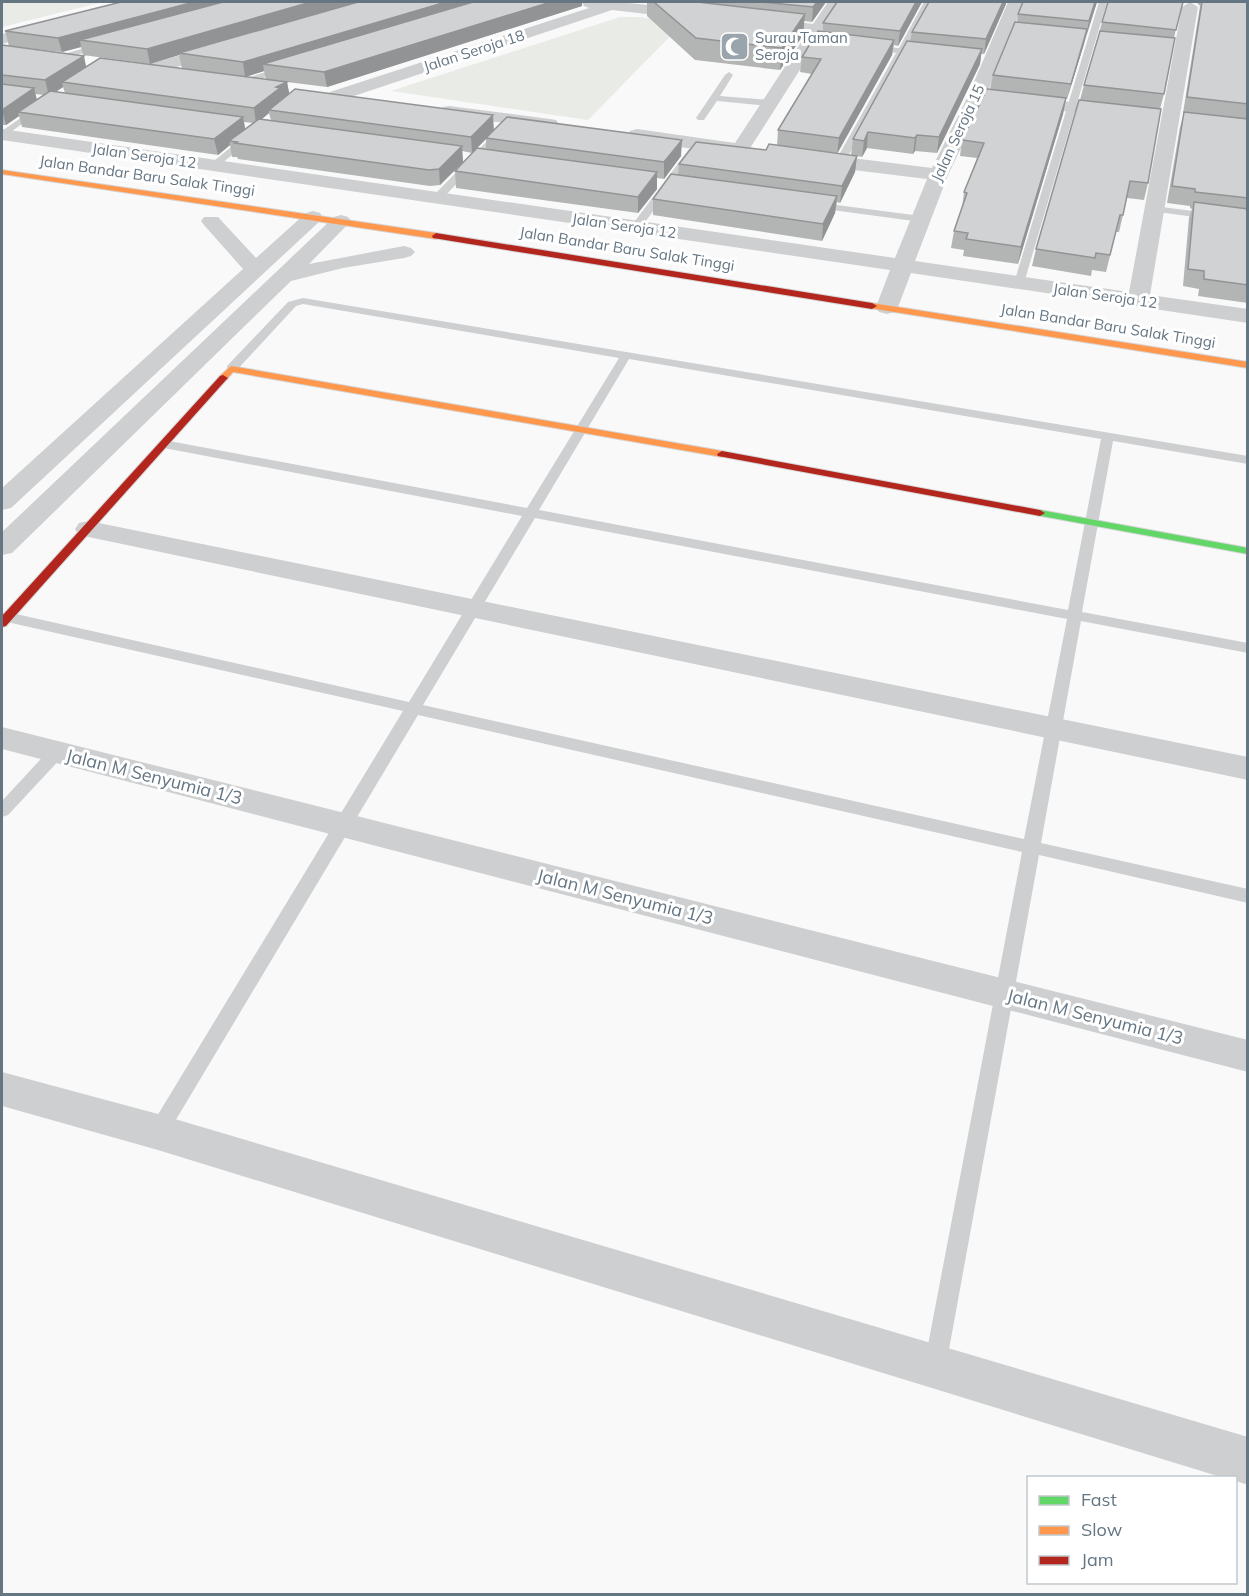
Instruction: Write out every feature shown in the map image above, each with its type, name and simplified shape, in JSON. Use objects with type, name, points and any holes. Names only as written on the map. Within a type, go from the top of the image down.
[{"type":"main road","name":"Jalan Bandar Baru Salak Tinggi","points":[[2,172],[341,221],[1248,365]]},
{"type":"main road","name":"Jalan Bandar Baru Salak Tinggi","points":[[205,220],[234,225]]},
{"type":"main road","points":[[287,234],[410,253]]},
{"type":"main road","points":[[4,620],[89,529],[231,369],[582,428],[1248,551]]},
{"type":"street","points":[[579,2],[674,7],[704,16]]},
{"type":"street","points":[[740,149],[815,37],[834,2]]},
{"type":"street","name":"Jalan Seroja 15","points":[[887,307],[938,175],[977,96],[986,60],[1010,31],[1016,2]]},
{"type":"street","name":"Jalan Seroja 18","points":[[336,96],[612,5]]},
{"type":"street","points":[[1138,301],[1170,119],[1177,49],[1190,7]]},
{"type":"street","points":[[738,20],[815,37]]},
{"type":"street","points":[[5,48],[67,21]]},
{"type":"street","points":[[145,71],[236,45]]},
{"type":"street","points":[[31,56],[92,64]]},
{"type":"street","points":[[124,68],[190,77]]},
{"type":"street","points":[[213,80],[282,89]]},
{"type":"street","points":[[315,93],[371,101]]},
{"type":"street","points":[[977,96],[1192,121]]},
{"type":"street","points":[[430,108],[571,127]]},
{"type":"street","points":[[617,133],[762,152]]},
{"type":"street","name":"Jalan Seroja 12","points":[[2,135],[1248,316]]},
{"type":"street","points":[[796,156],[938,175]]},
{"type":"street","points":[[2,502],[255,270],[287,234],[313,217]]},
{"type":"street","points":[[205,220],[236,246],[255,270]]},
{"type":"street","points":[[2,547],[341,221]]},
{"type":"street","points":[[283,277],[343,261],[410,253]]},
{"type":"street","points":[[89,529],[1248,770]]},
{"type":"street","name":"Jalan M Senyumia 1/3","points":[[2,738],[1248,1056]]},
{"type":"street","points":[[2,1089],[158,1132],[1248,1461]]},
{"type":"lane","points":[[840,162],[928,2]]},
{"type":"lane","points":[[1019,283],[1103,2]]},
{"type":"lane","points":[[1081,39],[1103,41]]},
{"type":"lane","points":[[51,59],[107,44]]},
{"type":"lane","points":[[867,47],[935,54]]},
{"type":"lane","points":[[236,83],[293,66]]},
{"type":"lane","points":[[701,118],[729,75]]},
{"type":"lane","points":[[716,98],[770,103]]},
{"type":"lane","points":[[2,135],[43,107]]},
{"type":"lane","points":[[437,198],[513,119]]},
{"type":"lane","points":[[213,166],[259,129],[247,128]]},
{"type":"lane","points":[[636,227],[698,143]]},
{"type":"lane","points":[[464,157],[486,160]]},
{"type":"lane","points":[[656,183],[679,186]]},
{"type":"lane","points":[[806,203],[921,219]]},
{"type":"lane","points":[[1154,209],[1248,221]]},
{"type":"lane","points":[[231,369],[292,304],[303,301],[1248,460]]},
{"type":"lane","points":[[158,1132],[627,355]]},
{"type":"lane","points":[[935,1366],[1108,436]]},
{"type":"lane","points":[[164,444],[1248,648]]},
{"type":"lane","points":[[4,620],[413,708],[1248,897]]},
{"type":"lane","points":[[2,811],[57,752]]},
{"type":"shaded area","points":[[2,2],[103,2],[2,27]]},
{"type":"shaded area","points":[[620,17],[684,22],[588,120],[391,91]]},
{"type":"building","points":[[121,2],[194,2],[58,38],[5,31]]},
{"type":"building","points":[[223,2],[311,2],[147,49],[80,40]]},
{"type":"building","points":[[358,2],[446,2],[243,62],[179,53]]},
{"type":"building","points":[[473,2],[551,2],[324,72],[263,64]]},
{"type":"building","points":[[654,2],[697,2],[805,14],[782,48],[696,38]]},
{"type":"building","points":[[761,2],[817,2],[813,7]]},
{"type":"building","points":[[837,2],[916,2],[900,31],[823,23]]},
{"type":"building","points":[[929,2],[1003,2],[986,39],[912,32]]},
{"type":"building","points":[[1023,2],[1095,2],[1089,21],[1018,14]]},
{"type":"building","points":[[1108,2],[1183,2],[1176,30],[1102,22]]},
{"type":"building","points":[[1202,2],[1248,2],[1248,104],[1187,97]]},
{"type":"building","points":[[1015,22],[1087,29],[1071,84],[993,75]]},
{"type":"building","points":[[818,31],[894,40],[839,138],[778,130],[821,59],[802,57]]},
{"type":"building","points":[[1100,31],[1175,38],[1164,94],[1084,85]]},
{"type":"building","points":[[907,41],[982,49],[939,137],[917,135],[915,138],[868,132],[864,141],[853,139]]},
{"type":"building","points":[[2,45],[84,56],[45,80],[2,75]]},
{"type":"building","points":[[100,58],[287,82],[276,87],[280,88],[254,108],[62,82]]},
{"type":"building","points":[[2,84],[34,88],[2,110]]},
{"type":"building","points":[[295,89],[493,115],[471,137],[269,110]]},
{"type":"building","points":[[987,89],[1066,98],[1021,247],[966,239],[968,233],[954,231],[967,193],[964,192],[984,143],[962,140]]},
{"type":"building","points":[[50,91],[243,117],[214,139],[18,112]]},
{"type":"building","points":[[1079,100],[1161,109],[1148,183],[1130,181],[1123,215],[1120,215],[1110,255],[1096,253],[1095,258],[1036,249]]},
{"type":"building","points":[[1184,112],[1248,119],[1248,198],[1195,192],[1195,189],[1172,186]]},
{"type":"building","points":[[507,117],[682,140],[664,162],[486,138]]},
{"type":"building","points":[[259,119],[462,146],[439,169],[429,170],[229,141]]},
{"type":"building","points":[[696,142],[766,150],[769,144],[857,156],[842,186],[679,164]]},
{"type":"building","points":[[477,148],[657,172],[638,197],[455,171]]},
{"type":"building","points":[[671,174],[837,196],[823,224],[653,199]]},
{"type":"building","points":[[1194,202],[1248,209],[1248,285],[1204,279],[1204,271],[1188,269]]},
{"type":"traffic: fast","points":[[1040,513],[1248,551]]},
{"type":"traffic: slow","points":[[2,172],[436,236]]},
{"type":"traffic: slow","points":[[872,306],[1248,365]]},
{"type":"traffic: slow","points":[[223,378],[231,369],[722,454]]},
{"type":"traffic: jam","points":[[436,236],[872,306]]},
{"type":"traffic: jam","points":[[2,623],[223,378]]},
{"type":"traffic: jam","points":[[722,454],[1040,513]]},
{"type":"place","name":"Surau Taman Seroja","points":[[734,47]]}]
